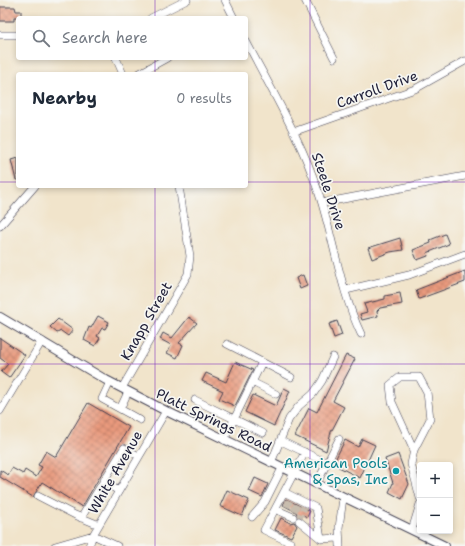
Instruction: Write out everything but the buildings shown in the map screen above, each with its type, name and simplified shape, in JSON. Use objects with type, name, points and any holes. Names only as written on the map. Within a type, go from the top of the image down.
[{"type":"main road","name":"Platt Springs Road","points":[[0,317],[30,336],[42,341],[125,390],[316,485],[445,546]]},
{"type":"street","points":[[155,16],[187,0]]},
{"type":"street","points":[[225,0],[233,16]]},
{"type":"street","points":[[305,0],[334,58]]},
{"type":"street","points":[[0,36],[16,35]]},
{"type":"street","name":"Steele Drive","points":[[248,45],[306,159],[322,203],[346,290],[361,334]]},
{"type":"street","points":[[117,60],[122,72]]},
{"type":"street","points":[[142,72],[163,60]]},
{"type":"street","name":"Carroll Drive","points":[[293,132],[415,89],[465,61]]},
{"type":"street","points":[[322,203],[465,176]]},
{"type":"street","points":[[0,226],[34,188]]},
{"type":"street","name":"Knapp Street","points":[[120,409],[125,390],[185,281],[190,265],[188,240],[179,188]]},
{"type":"street","points":[[346,290],[409,275],[465,254]]},
{"type":"street","points":[[0,411],[42,341]]},
{"type":"street","points":[[227,344],[291,377]]},
{"type":"street","points":[[271,463],[289,419],[299,406],[313,394],[322,381],[333,357]]},
{"type":"street","points":[[224,440],[262,362]]},
{"type":"street","points":[[414,450],[392,402],[390,385],[400,377],[419,377],[427,392],[430,419],[414,450],[411,464],[417,487]]},
{"type":"street","points":[[110,382],[102,399],[140,420]]},
{"type":"street","points":[[252,382],[276,394]]},
{"type":"street","points":[[195,400],[263,433]]},
{"type":"street","name":"White Avenue","points":[[89,546],[93,535],[166,411]]},
{"type":"street","points":[[316,485],[339,439]]},
{"type":"street","points":[[281,441],[327,462]]},
{"type":"street","points":[[81,518],[124,448],[139,456]]},
{"type":"street","points":[[291,543],[264,530],[305,452]]},
{"type":"street","points":[[252,517],[265,502],[282,468]]},
{"type":"street","points":[[103,482],[119,491]]},
{"type":"street","points":[[284,492],[292,498],[316,508],[321,539]]},
{"type":"street","points":[[38,496],[81,518],[99,525]]},
{"type":"street","points":[[340,546],[340,514],[343,498]]},
{"type":"street","points":[[275,509],[291,514],[321,539],[339,538]]},
{"type":"street","points":[[412,530],[417,514]]},
{"type":"street","points":[[55,546],[93,535],[117,546]]},
{"type":"tunnel","points":[[287,507],[290,500]]},
{"type":"tunnel","points":[[294,511],[297,504]]},
{"type":"tunnel","points":[[298,520],[304,507]]},
{"type":"place","name":"American Pools & Spas, Inc","points":[[396,471]]}]
